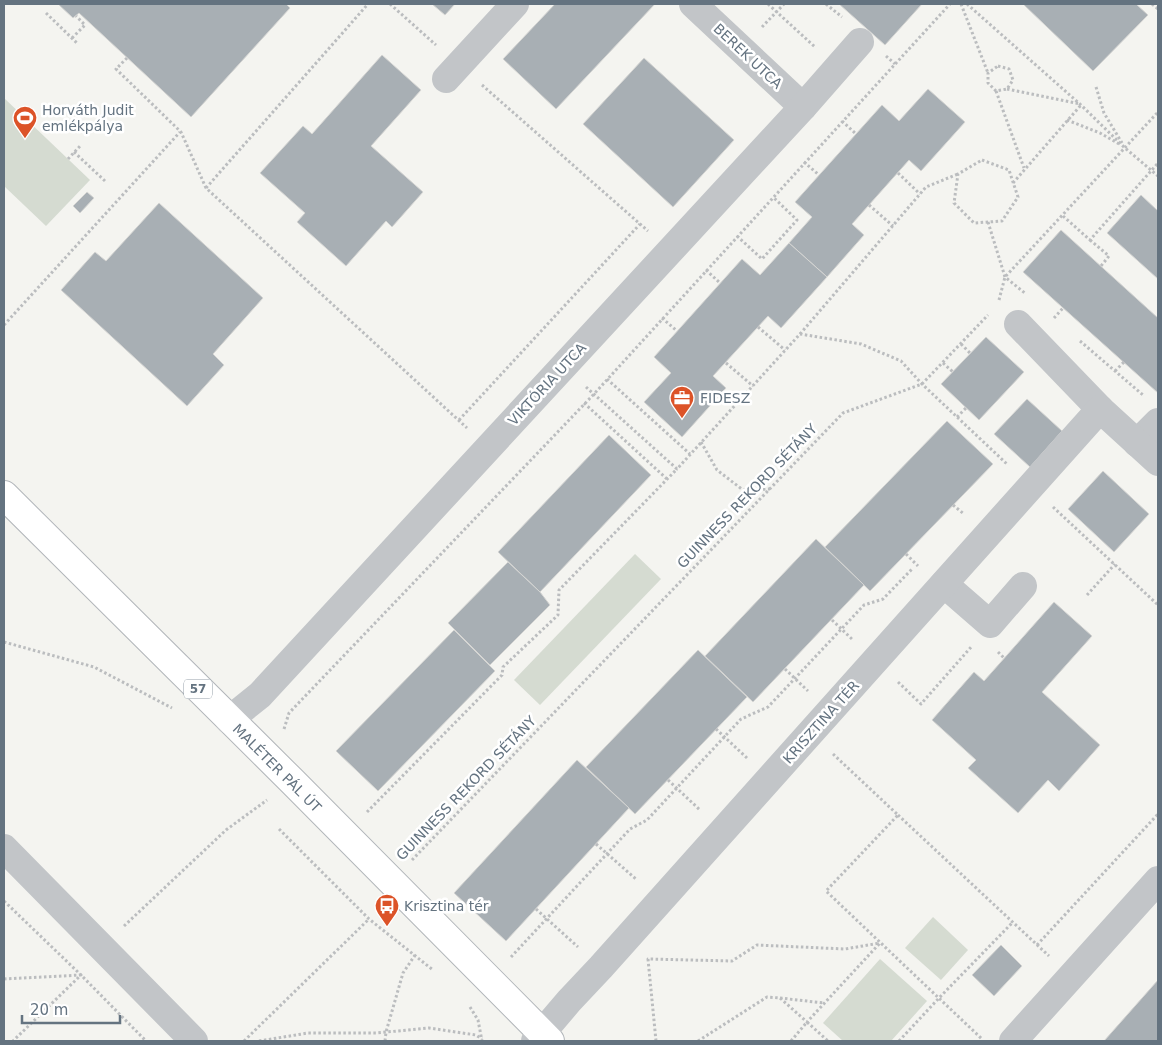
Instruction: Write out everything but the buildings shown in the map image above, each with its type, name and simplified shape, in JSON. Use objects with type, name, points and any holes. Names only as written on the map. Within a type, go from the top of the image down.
[{"type":"main road","name":"MALÉTER PÁL ÚT","points":[[4,495],[292,781],[542,1039]]},
{"type":"street","points":[[453,72],[515,4]]},
{"type":"street","name":"BEREK UTCA","points":[[693,4],[803,107]]},
{"type":"street","name":"VIKTÓRIA UTCA","points":[[229,720],[260,695],[803,107],[860,42]]},
{"type":"street","points":[[1018,324],[1100,409],[1158,462]]},
{"type":"street","name":"KRISZTINA TÉR","points":[[542,1039],[569,1001],[724,831],[1100,409]]},
{"type":"street","points":[[1137,443],[1158,422]]},
{"type":"street","points":[[944,584],[990,624],[1023,586]]},
{"type":"street","points":[[4,848],[194,1041]]},
{"type":"street","points":[[1013,1041],[1158,880]]},
{"type":"path","points":[[206,188],[368,4]]},
{"type":"path","points":[[390,4],[453,72],[640,224],[670,251]]},
{"type":"path","points":[[768,4],[838,67]]},
{"type":"path","points":[[268,758],[283,734],[289,713],[594,394],[950,4]]},
{"type":"path","points":[[961,4],[988,72],[988,83],[996,91],[1024,168]]},
{"type":"path","points":[[967,4],[1158,176]]},
{"type":"path","points":[[1152,4],[1158,9]]},
{"type":"path","points":[[46,13],[78,44]]},
{"type":"path","points":[[72,38],[85,24],[76,16]]},
{"type":"path","points":[[127,58],[116,70],[180,132],[206,188],[488,448]]},
{"type":"path","points":[[988,72],[998,66],[1008,69],[1013,80],[1007,90]]},
{"type":"path","points":[[1096,87],[1104,113],[1125,148]]},
{"type":"path","points":[[996,91],[1007,90],[1081,105]]},
{"type":"path","points":[[1013,182],[1081,105]]},
{"type":"path","points":[[998,304],[1005,277],[1158,112]]},
{"type":"path","points":[[1067,120],[1100,133],[1125,148]]},
{"type":"path","points":[[842,121],[856,134]]},
{"type":"path","points":[[4,326],[180,132]]},
{"type":"path","points":[[68,159],[81,145]]},
{"type":"path","points":[[74,152],[105,181]]},
{"type":"path","points":[[364,815],[502,675],[503,667],[558,615],[559,590],[667,479],[753,386],[926,187],[958,174],[982,160],[1008,170],[1018,197],[1002,221],[974,223],[954,203],[958,174]]},
{"type":"path","points":[[804,162],[819,175]]},
{"type":"path","points":[[1090,240],[1158,163]]},
{"type":"path","points":[[898,173],[920,194]]},
{"type":"path","points":[[737,236],[762,259],[786,233],[797,220],[773,197]]},
{"type":"path","points":[[869,205],[893,226]]},
{"type":"path","points":[[1062,216],[1109,256],[1101,266]]},
{"type":"path","points":[[988,222],[1005,277],[1033,300]]},
{"type":"path","points":[[459,420],[640,224]]},
{"type":"path","points":[[706,270],[720,283]]},
{"type":"path","points":[[1054,318],[1063,308]]},
{"type":"path","name":"GUINNESS REKORD SÉTÁNY","points":[[392,884],[410,862],[843,413],[922,384],[992,311]]},
{"type":"path","points":[[1047,312],[1061,324]]},
{"type":"path","points":[[662,318],[677,331]]},
{"type":"path","points":[[758,327],[785,350]]},
{"type":"path","points":[[800,334],[862,344],[901,361],[922,384],[1158,605]]},
{"type":"path","points":[[1074,336],[1144,396]]},
{"type":"path","points":[[961,344],[970,353]]},
{"type":"path","points":[[1115,371],[1124,362]]},
{"type":"path","points":[[726,363],[753,386]]},
{"type":"path","points":[[943,363],[953,372]]},
{"type":"path","points":[[563,366],[677,468]]},
{"type":"path","points":[[607,379],[690,454]]},
{"type":"path","points":[[584,403],[667,479]]},
{"type":"path","points":[[957,417],[966,408]]},
{"type":"path","points":[[702,442],[717,470],[743,490],[771,489]]},
{"type":"path","points":[[1087,595],[1115,564]]},
{"type":"path","points":[[511,956],[630,829],[647,820],[741,719],[768,707],[864,605]]},
{"type":"path","points":[[4,642],[94,667],[180,712]]},
{"type":"path","points":[[876,661],[921,704],[974,644]]},
{"type":"path","points":[[992,647],[1004,658]]},
{"type":"path","points":[[716,729],[770,779]]},
{"type":"path","points":[[826,747],[1070,978]]},
{"type":"path","points":[[668,780],[724,831]]},
{"type":"path","points":[[102,947],[226,830],[292,781]]},
{"type":"path","points":[[1037,945],[1158,814]]},
{"type":"path","points":[[898,815],[826,891],[985,1041]]},
{"type":"path","points":[[279,829],[369,919],[438,974]]},
{"type":"path","points":[[596,844],[660,902]]},
{"type":"path","points":[[4,900],[146,1041]]},
{"type":"path","points":[[536,909],[602,967]]},
{"type":"path","points":[[244,1041],[369,919]]},
{"type":"path","points":[[898,1041],[1012,923]]},
{"type":"path","points":[[791,1041],[880,943]]},
{"type":"path","points":[[656,1041],[648,959],[732,961],[757,945],[845,949],[880,943]]},
{"type":"path","points":[[385,1041],[402,973],[415,955]]},
{"type":"path","points":[[4,979],[81,975]]},
{"type":"path","points":[[13,1041],[81,975]]},
{"type":"path","points":[[698,1041],[766,997],[824,1003]]},
{"type":"path","points":[[780,998],[828,1041]]},
{"type":"path","points":[[466,999],[478,1020],[482,1040]]},
{"type":"path","points":[[259,1041],[308,1033],[386,1032],[429,1028],[476,1035],[482,1040]]},
{"type":"shaded area","name":"Horváth Judit emlékpálya","points":[[4,98],[90,180],[46,226],[4,186]]},
{"type":"shaded area","points":[[635,554],[661,579],[540,705],[514,680]]},
{"type":"shaded area","points":[[933,917],[968,950],[941,980],[905,948]]},
{"type":"shaded area","points":[[880,959],[927,1001],[891,1041],[843,1041],[823,1023]]},
{"type":"place","name":"Horváth Judit emlékpálya","points":[[25,139]]},
{"type":"place","name":"FIDESZ","points":[[682,419]]},
{"type":"place","name":"Krisztina tér","points":[[387,927]]}]
